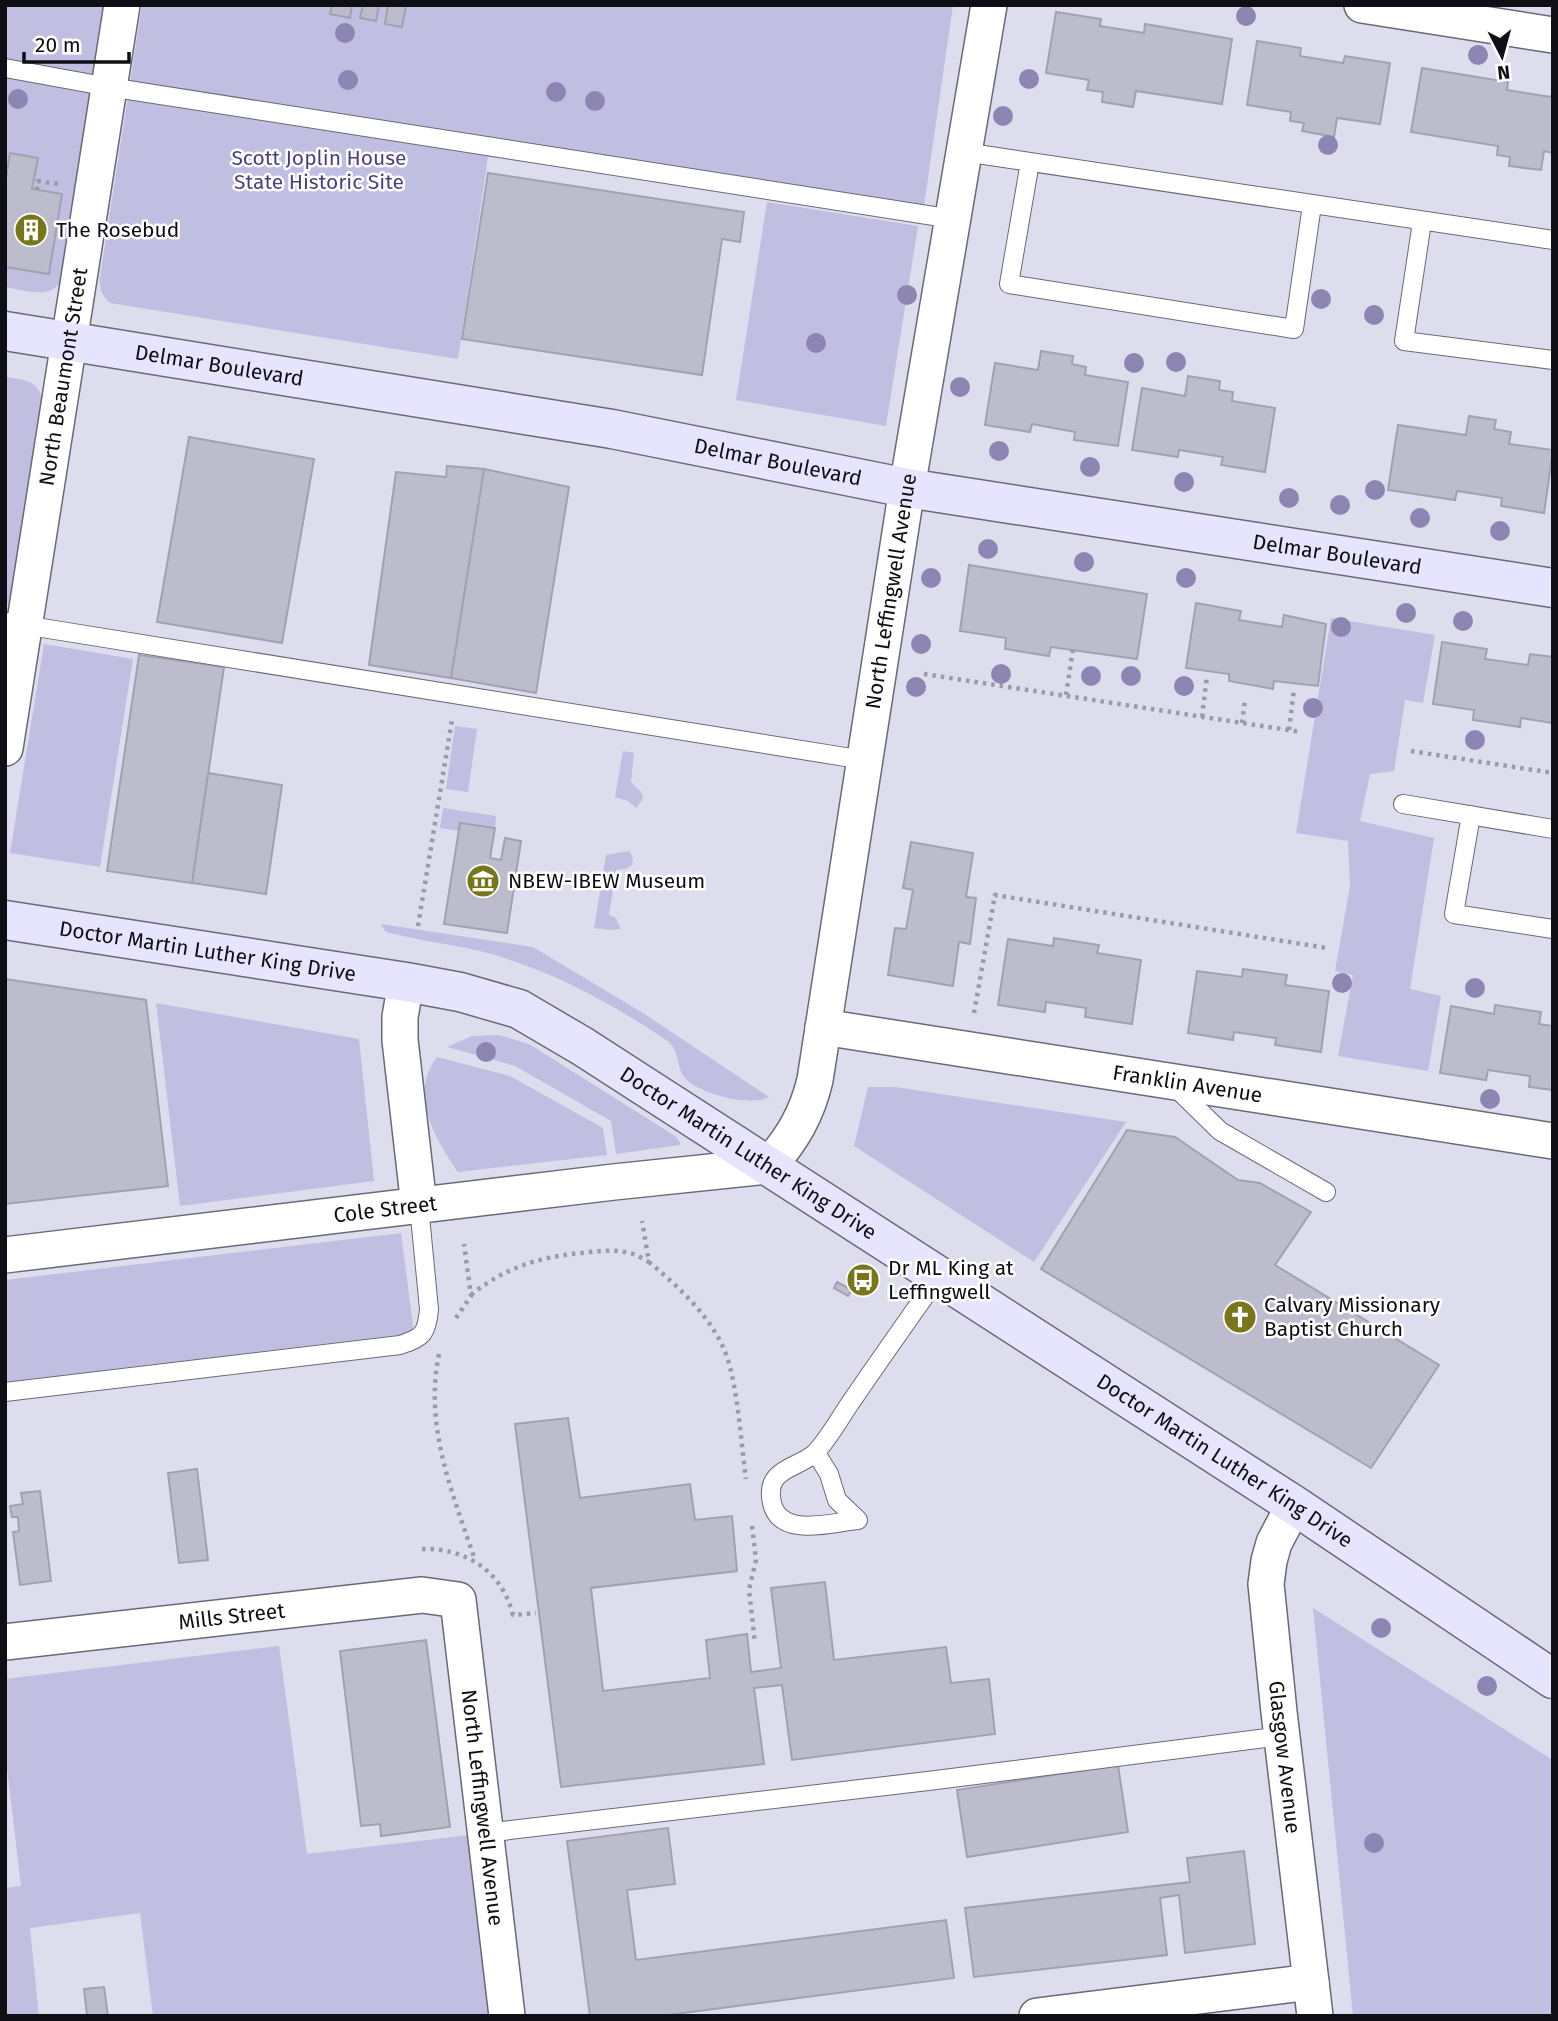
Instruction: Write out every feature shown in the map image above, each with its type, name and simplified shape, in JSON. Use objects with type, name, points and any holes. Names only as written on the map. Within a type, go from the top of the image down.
[{"type":"main road","name":"Delmar Boulevard","points":[[5,331],[612,429],[907,488],[1553,588]]},
{"type":"main road","name":"Doctor Martin Luther King Drive","points":[[5,920],[405,982],[460,992],[519,1009],[582,1046],[1294,1506],[1553,1679]]},
{"type":"street","name":"North Beaumont Street","points":[[5,748],[15,623],[68,342],[122,5]]},
{"type":"street","name":"North Leffingwell Avenue","points":[[768,1166],[804,1116],[815,1080],[907,488],[989,5]]},
{"type":"street","points":[[1362,5],[1553,35]]},
{"type":"street","points":[[405,982],[400,1040],[419,1206]]},
{"type":"street","name":"Franklin Avenue","points":[[823,1027],[1553,1141]]},
{"type":"street","name":"Cole Street","points":[[5,1255],[768,1166]]},
{"type":"street","name":"Glasgow Avenue","points":[[1294,1506],[1274,1542],[1266,1584],[1315,2016]]},
{"type":"street","name":"Mills Street","points":[[5,1643],[422,1595],[458,1600]]},
{"type":"street","name":"North Leffingwell Avenue","points":[[458,1600],[507,2016]]},
{"type":"street","points":[[1037,2016],[1311,1982]]},
{"type":"lane","points":[[5,68],[109,87],[953,219]]},
{"type":"lane","points":[[964,152],[1553,240]]},
{"type":"lane","points":[[1030,162],[1009,284],[1294,329],[1312,205]]},
{"type":"lane","points":[[1422,222],[1404,341],[1553,360]]},
{"type":"lane","points":[[15,623],[864,760]]},
{"type":"lane","points":[[1403,804],[1553,830]]},
{"type":"lane","points":[[1471,816],[1454,914],[1553,929]]},
{"type":"lane","points":[[1171,1082],[1220,1131],[1326,1192]]},
{"type":"lane","points":[[5,1392],[386,1346],[418,1339],[428,1326],[429,1309],[419,1206]]},
{"type":"lane","points":[[816,1452],[829,1474],[837,1500],[858,1520],[815,1527],[799,1526],[783,1520],[772,1506],[771,1488],[782,1470],[816,1452],[939,1276]]},
{"type":"lane","points":[[485,1833],[1282,1736]]},
{"type":"path","points":[[37,190],[38,181],[66,186]]},
{"type":"path","points":[[1066,695],[1073,649]]},
{"type":"path","points":[[924,674],[1301,732]]},
{"type":"path","points":[[1202,717],[1207,677]]},
{"type":"path","points":[[1289,730],[1294,689]]},
{"type":"path","points":[[418,926],[457,694]]},
{"type":"path","points":[[1242,723],[1245,701]]},
{"type":"path","points":[[1411,751],[1553,773]]},
{"type":"path","points":[[974,1013],[995,895],[1327,948]]},
{"type":"path","points":[[642,1221],[649,1262]]},
{"type":"path","points":[[464,1244],[471,1296]]},
{"type":"path","points":[[453,1322],[471,1296],[487,1282],[532,1261],[606,1250],[632,1253],[649,1262],[705,1317],[730,1365],[746,1481]]},
{"type":"path","points":[[442,1343],[436,1369],[434,1402],[438,1437],[442,1463],[475,1560]]},
{"type":"path","points":[[751,1521],[756,1560],[749,1590],[755,1643]]},
{"type":"green space","points":[[5,5],[104,5],[61,281],[56,287],[43,292],[5,287]]},
{"type":"green space","name":"Scott Joplin House State Historic Site","points":[[142,5],[953,5],[924,206],[522,143],[519,161],[488,157],[458,359],[110,303],[107,300],[101,288],[100,277]]},
{"type":"green space","points":[[767,202],[918,226],[886,426],[736,400]]},
{"type":"green space","points":[[5,377],[31,383],[39,390],[42,404],[11,603],[5,602]]},
{"type":"green space","points":[[1331,618],[1435,635],[1423,703],[1405,700],[1394,771],[1370,774],[1360,821],[1434,838],[1410,989],[1441,996],[1428,1071],[1338,1056],[1353,975],[1335,971],[1350,886],[1348,841],[1296,833]]},
{"type":"green space","points":[[44,644],[133,659],[100,867],[10,853]]},
{"type":"green space","points":[[455,726],[477,729],[468,792],[446,789]]},
{"type":"green space","points":[[623,751],[634,753],[631,782],[642,793],[643,799],[636,808],[628,801],[615,797]]},
{"type":"green space","points":[[443,808],[496,816],[495,828],[460,823],[459,831],[440,828]]},
{"type":"green space","points":[[629,851],[633,858],[632,865],[616,870],[609,915],[616,918],[621,929],[594,928],[606,855]]},
{"type":"green space","points":[[381,924],[533,947],[643,1013],[769,1097],[760,1100],[737,1100],[701,1089],[684,1077],[674,1048],[666,1040],[623,1012],[554,977],[480,951],[386,932]]},
{"type":"green space","points":[[156,1003],[359,1039],[374,1181],[180,1206]]},
{"type":"green space","points":[[499,1035],[529,1044],[675,1136],[680,1145],[616,1154],[611,1121],[515,1066],[447,1047],[472,1036]]},
{"type":"green space","points":[[437,1057],[510,1076],[603,1128],[607,1155],[458,1172],[434,1132],[425,1102],[425,1086]]},
{"type":"green space","points":[[868,1087],[895,1087],[1126,1122],[1034,1262],[854,1146]]},
{"type":"green space","points":[[401,1233],[414,1333],[5,1382],[5,1280]]},
{"type":"green space","points":[[1313,1608],[1553,1760],[1553,2016],[1353,2016]]},
{"type":"green space","points":[[279,1646],[307,1854],[470,1835],[492,2016],[153,2016],[140,1913],[30,1928],[39,2016],[5,2016],[5,1888],[21,1886],[5,1751],[5,1679]]},
{"type":"building","points":[[332,5],[352,5],[350,18],[330,14]]},
{"type":"building","points":[[363,5],[379,5],[376,21],[360,18]]},
{"type":"building","points":[[388,5],[406,5],[402,27],[385,24]]},
{"type":"building","points":[[1056,12],[1101,19],[1100,26],[1144,33],[1145,24],[1232,39],[1222,104],[1136,91],[1133,107],[1102,102],[1103,92],[1087,90],[1089,80],[1046,73]]},
{"type":"building","points":[[1257,41],[1301,48],[1300,56],[1343,63],[1345,56],[1390,63],[1380,124],[1337,118],[1334,137],[1302,131],[1304,123],[1290,121],[1291,112],[1247,105]]},
{"type":"building","points":[[1422,68],[1508,82],[1507,90],[1551,97],[1553,90],[1553,153],[1544,151],[1541,170],[1509,166],[1510,157],[1497,155],[1498,146],[1411,132]]},
{"type":"building","name":"The Rosebud","points":[[10,153],[38,158],[32,189],[62,194],[49,274],[5,267],[5,184]]},
{"type":"building","points":[[488,173],[744,212],[740,242],[722,239],[702,375],[462,339]]},
{"type":"building","points":[[1041,351],[1073,356],[1072,364],[1086,367],[1085,375],[1128,382],[1118,446],[1074,440],[1075,432],[1032,424],[1030,432],[985,425],[995,363],[1038,370]]},
{"type":"building","points":[[1188,376],[1220,381],[1219,390],[1233,392],[1232,401],[1275,408],[1265,472],[1221,465],[1223,457],[1179,450],[1178,457],[1132,450],[1142,388],[1185,396]]},
{"type":"building","points":[[1469,416],[1496,420],[1494,429],[1511,432],[1509,444],[1553,450],[1544,513],[1501,506],[1502,498],[1457,491],[1455,500],[1388,490],[1398,425],[1466,435]]},
{"type":"building","points":[[189,437],[314,459],[282,643],[157,622]]},
{"type":"building","points":[[447,466],[484,469],[451,678],[369,665],[396,472],[446,477]]},
{"type":"building","points":[[484,469],[569,487],[536,693],[451,678]]},
{"type":"building","points":[[969,565],[1147,594],[1137,659],[1051,647],[1049,656],[1005,649],[1006,638],[960,631]]},
{"type":"building","points":[[1196,603],[1241,611],[1239,620],[1282,627],[1284,615],[1326,624],[1318,686],[1274,681],[1273,689],[1229,681],[1229,674],[1186,668]]},
{"type":"building","points":[[1442,642],[1487,649],[1485,659],[1528,665],[1530,654],[1553,657],[1553,723],[1521,718],[1520,727],[1473,720],[1474,710],[1433,704]]},
{"type":"building","points":[[139,655],[224,667],[192,883],[107,871]]},
{"type":"building","points":[[208,773],[282,785],[266,894],[192,883]]},
{"type":"building","name":"NBEW-IBEW Museum","points":[[460,823],[495,828],[490,858],[501,860],[505,838],[521,841],[507,933],[444,924]]},
{"type":"building","points":[[911,842],[973,853],[966,897],[976,898],[970,944],[959,942],[953,986],[888,975],[895,928],[906,929],[913,890],[903,888]]},
{"type":"building","points":[[1054,938],[1099,945],[1097,953],[1141,960],[1132,1024],[1085,1017],[1086,1008],[1046,1002],[1045,1012],[998,1005],[1008,939],[1053,946]]},
{"type":"building","points":[[1243,969],[1287,975],[1285,985],[1329,991],[1321,1052],[1275,1045],[1276,1038],[1234,1032],[1233,1040],[1188,1033],[1197,971],[1242,977]]},
{"type":"building","points":[[5,979],[146,1000],[168,1186],[5,1204]]},
{"type":"building","points":[[1495,1005],[1541,1012],[1539,1024],[1553,1026],[1553,1090],[1529,1087],[1530,1076],[1488,1070],[1486,1080],[1440,1073],[1451,1006],[1494,1014]]},
{"type":"building","name":"Calvary Missionary Baptist Church","points":[[1127,1130],[1175,1137],[1238,1180],[1260,1183],[1311,1212],[1275,1265],[1439,1365],[1371,1468],[1041,1269]]},
{"type":"building","points":[[837,1282],[852,1290],[848,1296],[834,1288]]},
{"type":"building","points":[[568,1418],[580,1498],[690,1484],[695,1520],[732,1516],[737,1571],[591,1588],[603,1691],[710,1678],[706,1640],[747,1634],[751,1672],[781,1668],[771,1588],[825,1582],[834,1660],[946,1647],[951,1683],[989,1679],[995,1734],[792,1760],[782,1685],[754,1688],[764,1764],[561,1787],[515,1424]]},
{"type":"building","points":[[197,1469],[208,1560],[179,1563],[168,1473]]},
{"type":"building","points":[[40,1491],[51,1581],[20,1585],[13,1532],[19,1531],[18,1517],[12,1517],[10,1506],[23,1504],[21,1493]]},
{"type":"building","points":[[426,1640],[450,1827],[381,1836],[380,1824],[361,1826],[340,1651]]},
{"type":"building","points":[[1118,1765],[1128,1832],[967,1857],[957,1790]]},
{"type":"building","points":[[668,1828],[675,1884],[627,1890],[636,1960],[946,1920],[954,1978],[660,2016],[590,2016],[567,1841]]},
{"type":"building","points":[[1244,1851],[1255,1944],[1185,1953],[1179,1895],[1160,1898],[1167,1955],[974,1977],[965,1908],[1190,1882],[1187,1858]]},
{"type":"building","points":[[104,1987],[108,2016],[77,2016],[87,2015],[84,1989]]},
{"type":"place","name":"The Rosebud","points":[[31,230]]},
{"type":"place","name":"NBEW-IBEW Museum","points":[[483,881]]},
{"type":"place","name":"Dr ML King at Leffingwell","points":[[863,1280]]},
{"type":"place","name":"Calvary Missionary Baptist Church","points":[[1240,1317]]}]
